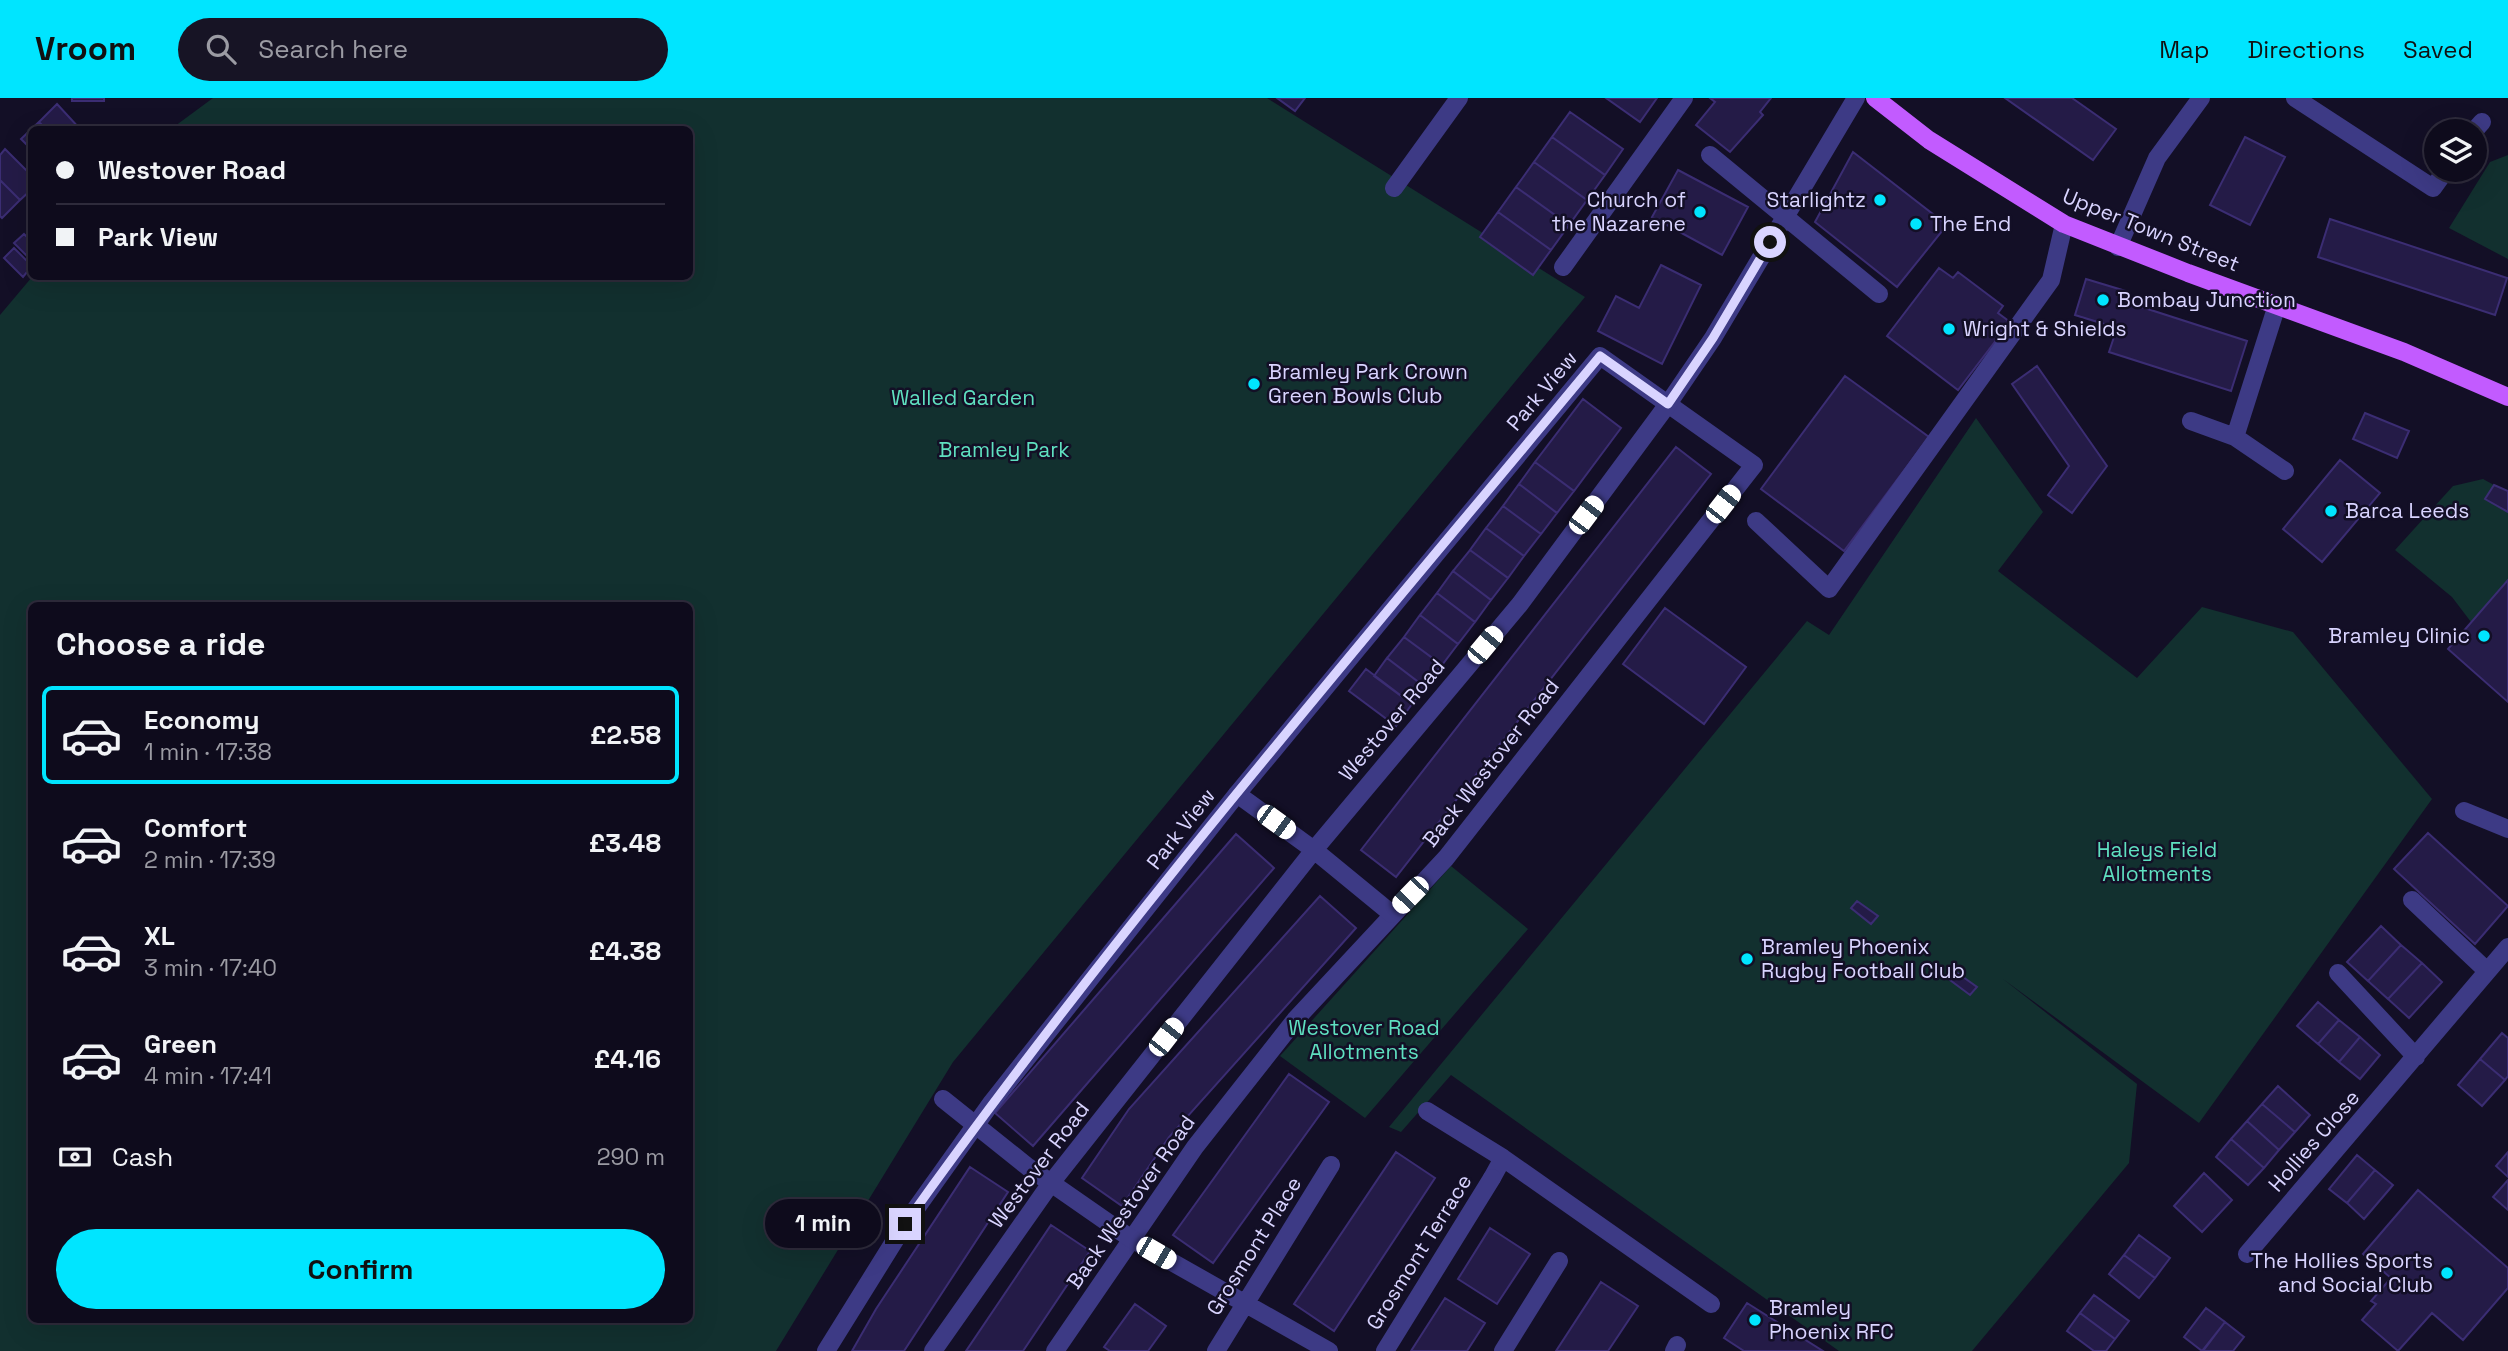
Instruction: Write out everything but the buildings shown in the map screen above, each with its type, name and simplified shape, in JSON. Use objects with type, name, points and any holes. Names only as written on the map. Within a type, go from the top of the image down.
[{"type":"main road","name":"Upper Town Street","points":[[1875,98],[1929,140],[2064,224],[2119,247],[2404,352],[2508,397]]},
{"type":"street","points":[[1563,267],[1684,98]]},
{"type":"street","name":"Westover Road","points":[[933,1351],[1051,1183],[1314,849],[1520,604],[1668,404],[1713,338],[1856,98]]},
{"type":"street","points":[[2119,247],[2157,158],[2202,98]]},
{"type":"street","points":[[2295,98],[2432,188],[2437,182]]},
{"type":"street","points":[[1394,188],[1455,100]]},
{"type":"street","points":[[1710,156],[1879,294]]},
{"type":"street","points":[[1756,521],[1829,589],[2051,280],[2064,224]]},
{"type":"street","points":[[2235,437],[2277,304]]},
{"type":"street","name":"Park View","points":[[825,1351],[905,1224],[976,1125],[1237,794],[1600,356],[1668,404]]},
{"type":"street","name":"Back Westover Road","points":[[1055,1351],[1195,1147],[1295,1020],[1446,858],[1754,465],[1668,404]]},
{"type":"street","points":[[2191,421],[2235,437],[2285,471]]},
{"type":"street","points":[[1237,794],[1314,849],[1392,914]]},
{"type":"street","points":[[2464,811],[2508,830]]},
{"type":"street","points":[[2412,900],[2487,971]]},
{"type":"street","name":"Hollies Close","points":[[2247,1254],[2508,947]]},
{"type":"street","points":[[2338,974],[2416,1057]]},
{"type":"street","points":[[943,1098],[1051,1183],[1133,1240],[1329,1351]]},
{"type":"street","points":[[1427,1111],[1503,1158],[1711,1304]]},
{"type":"street","name":"Grosmont Terrace","points":[[1385,1351],[1503,1158]]},
{"type":"street","name":"Grosmont Place","points":[[1216,1351],[1331,1165]]},
{"type":"street","points":[[1503,1351],[1559,1261]]},
{"type":"green space","name":"Bramley Park","points":[[213,98],[1267,98],[1585,297],[953,1062],[776,1351],[0,1351],[0,315],[29,280],[693,280],[693,126],[175,126]]},
{"type":"green space","points":[[2508,155],[2508,259],[2449,228],[2478,182],[2487,182],[2487,167],[2490,162]]},
{"type":"green space","name":"Haleys Field Allotments","points":[[1976,418],[2043,512],[1998,571],[2137,678],[2202,607],[2293,632],[2432,799],[2199,1123],[2003,979],[2137,1084],[2129,1163],[1972,1351],[1839,1351],[1451,1075],[1401,1132],[1389,1127],[1807,621],[1829,635]]},
{"type":"green space","points":[[2483,479],[2494,485],[2486,499],[2508,512],[2508,580],[2471,622],[2452,597],[2395,550],[2453,486]]},
{"type":"green space","name":"Westover Road Allotments","points":[[1451,866],[1528,929],[1365,1118],[1280,1056]]},
{"type":"place","name":"Starlightz","points":[[1880,200]]},
{"type":"place","name":"Church of the Nazarene","points":[[1700,212]]},
{"type":"place","name":"The End","points":[[1916,224]]},
{"type":"place","name":"Bombay Junction","points":[[2103,300]]},
{"type":"place","name":"Wright & Shields","points":[[1949,329]]},
{"type":"place","name":"Bramley Park Crown Green Bowls Club","points":[[1254,384]]},
{"type":"place","name":"Barca Leeds","points":[[2331,511]]},
{"type":"place","name":"Bramley Clinic","points":[[2484,636]]},
{"type":"place","name":"Bramley Phoenix Rugby Football Club","points":[[1747,959]]},
{"type":"place","name":"The Hollies Sports and Social Club","points":[[2447,1273]]},
{"type":"place","name":"Bramley Phoenix RFC","points":[[1755,1320]]},
{"type":"route","points":[[905,1224],[992,1102],[1237,794],[1600,356],[1668,404],[1713,338],[1770,242]]},
{"type":"park label","name":"Walled Garden","points":[[963,398]]}]
